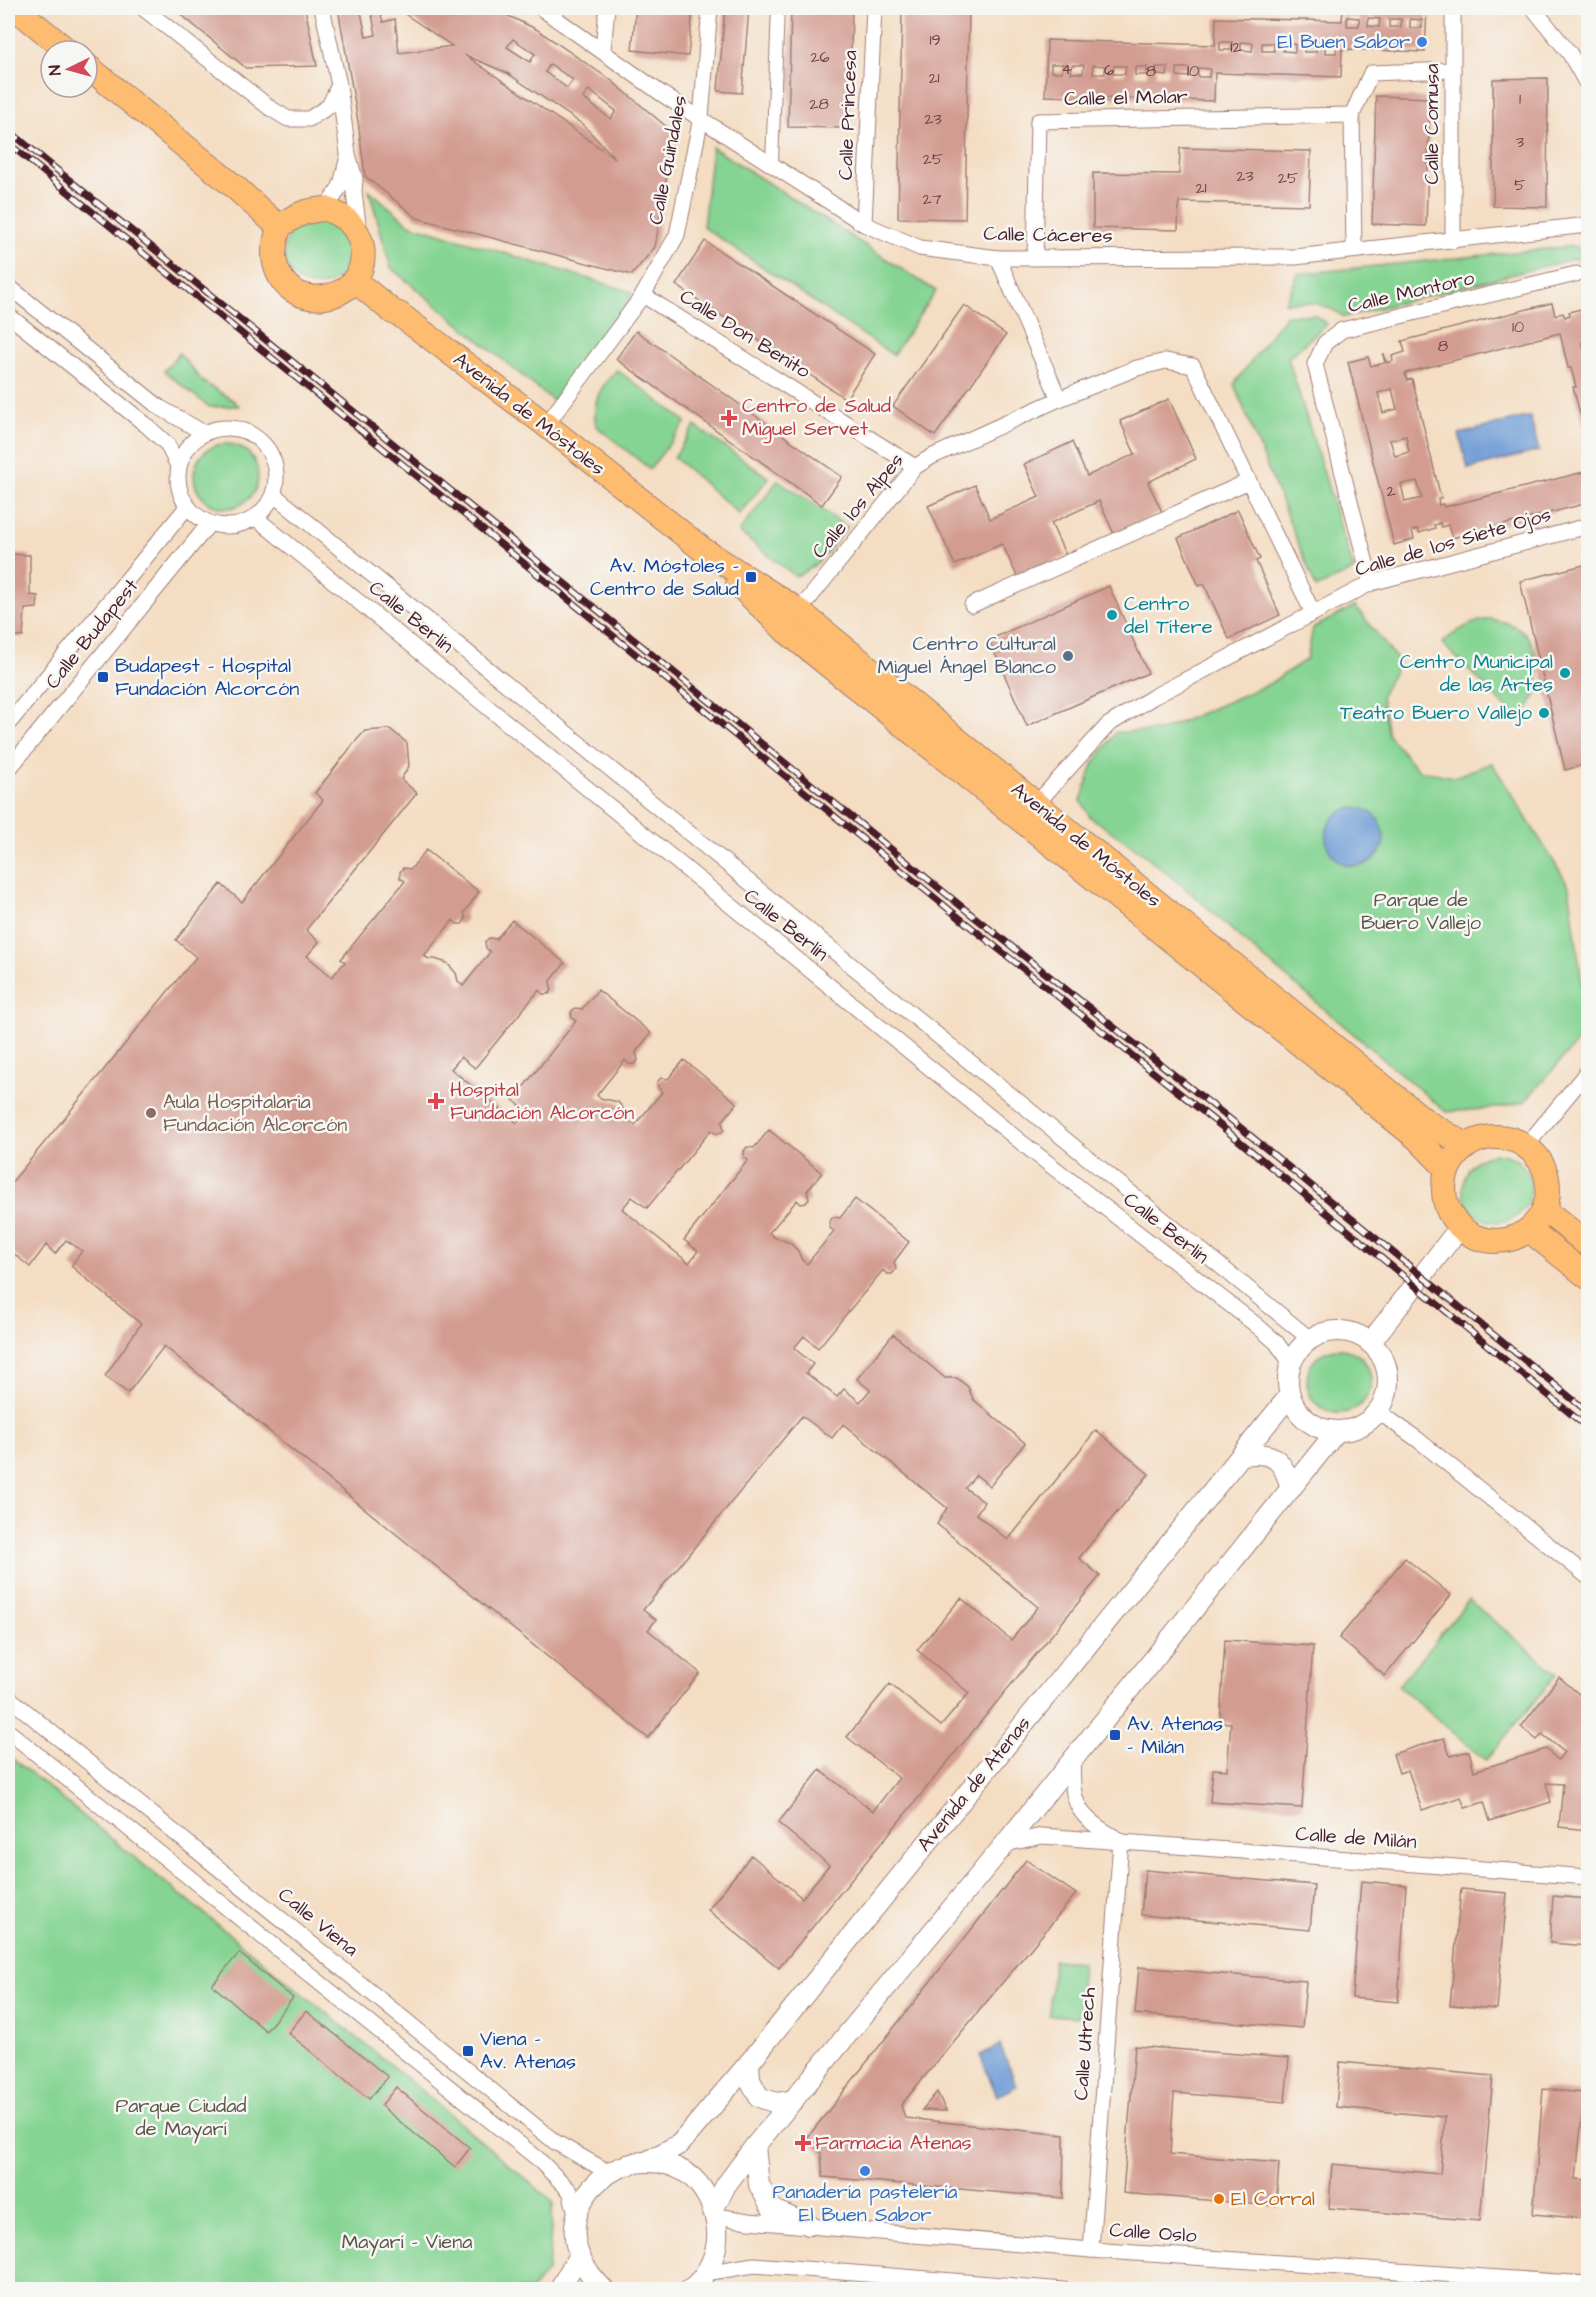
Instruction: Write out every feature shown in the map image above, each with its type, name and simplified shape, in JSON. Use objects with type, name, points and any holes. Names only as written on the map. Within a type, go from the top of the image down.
[{"type":"main road","points":[[15,8],[53,39]]},
{"type":"main road","points":[[99,76],[236,188],[279,227]]},
{"type":"main road","points":[[326,209],[341,214],[347,219],[360,238],[363,254],[360,269],[354,280],[342,292],[329,297],[315,298],[300,295],[279,276],[274,261],[274,246],[279,227],[308,210],[326,209]]},
{"type":"main road","name":"Avenida de Móstoles","points":[[354,280],[393,312],[399,314],[546,425],[702,549],[786,631],[1417,1138],[1447,1169]]},
{"type":"main road","name":"Avenida de Móstoles","points":[[702,549],[799,611],[1428,1123],[1466,1145]]},
{"type":"main road","points":[[1496,1136],[1512,1138],[1526,1146],[1539,1158],[1546,1174],[1548,1192],[1538,1221],[1529,1230],[1516,1238],[1502,1242],[1487,1241],[1472,1236],[1450,1215],[1444,1200],[1443,1185],[1447,1169],[1466,1145],[1480,1138],[1496,1136]]},
{"type":"main road","points":[[1544,1209],[1588,1245]]},
{"type":"main road","points":[[1529,1230],[1588,1277]]},
{"type":"street","points":[[143,8],[270,108],[288,119],[309,119],[329,106],[339,85]]},
{"type":"street","points":[[322,8],[339,85],[348,154],[355,180],[354,192],[360,238]]},
{"type":"street","name":"Calle Cáceres","points":[[541,8],[662,94],[864,224],[920,248],[998,258],[1295,257],[1588,225]]},
{"type":"street","points":[[603,50],[607,8]]},
{"type":"street","name":"Calle Guindales","points":[[546,425],[643,295],[677,235],[701,118],[710,8]]},
{"type":"street","points":[[772,163],[778,8]]},
{"type":"street","name":"Calle Princesa","points":[[864,224],[874,8]]},
{"type":"street","name":"Calle Comusa","points":[[1452,241],[1453,8]]},
{"type":"street","points":[[1533,8],[1570,54],[1588,86]]},
{"type":"street","points":[[1354,249],[1352,116],[1371,74],[1453,70]]},
{"type":"street","name":"Calle el Molar","points":[[1035,257],[1038,121],[1352,116]]},
{"type":"street","points":[[326,209],[341,185],[348,154]]},
{"type":"street","points":[[998,258],[1059,399]]},
{"type":"street","name":"Calle Montoro","points":[[1371,582],[1316,364],[1325,343],[1342,330],[1576,274]]},
{"type":"street","points":[[8,286],[159,407],[204,433]]},
{"type":"street","name":"Calle Don Benito","points":[[643,295],[915,467]]},
{"type":"street","points":[[8,315],[145,424],[166,444],[178,466]]},
{"type":"street","name":"Calle los Alpes","points":[[799,611],[915,467],[931,457],[1059,399],[1137,368],[1166,361],[1192,366],[1312,613]]},
{"type":"street","points":[[229,427],[242,430],[254,435],[272,455],[276,468],[273,494],[269,503],[256,518],[233,527],[209,524],[187,507],[180,494],[177,480],[178,466],[183,453],[192,441],[204,433],[216,428],[229,427]]},
{"type":"street","points":[[972,605],[1249,481]]},
{"type":"street","name":"Calle Berlín","points":[[273,494],[1310,1339]]},
{"type":"street","name":"Calle Budapest","points":[[8,724],[187,507]]},
{"type":"street","name":"Calle Berlín","points":[[256,518],[1012,1136],[1255,1324],[1276,1342],[1291,1363]]},
{"type":"street","name":"Calle Budapest","points":[[8,770],[209,524]]},
{"type":"street","name":"Calle de los Siete Ojos","points":[[1036,804],[1108,725],[1153,697],[1371,582],[1588,526]]},
{"type":"street","points":[[1526,1146],[1588,1071]]},
{"type":"street","points":[[1370,1342],[1460,1227]]},
{"type":"street","points":[[1341,1330],[1357,1334],[1370,1342],[1381,1355],[1387,1370],[1388,1386],[1379,1412],[1363,1424],[1337,1431],[1322,1428],[1308,1420],[1297,1409],[1290,1395],[1288,1379],[1291,1363],[1299,1350],[1310,1339],[1325,1332],[1341,1330]]},
{"type":"street","name":"Avenida de Atenas","points":[[648,2161],[680,2144],[749,2063],[1290,1395]]},
{"type":"street","points":[[1379,1412],[1417,1439],[1588,1577]]},
{"type":"street","points":[[715,2212],[726,2185],[755,2146],[1005,1844],[1337,1431]]},
{"type":"street","points":[[1243,1455],[1259,1453],[1278,1458],[1287,1472],[1291,1489]]},
{"type":"street","name":"Calle Viena","points":[[8,1697],[555,2142],[608,2172]]},
{"type":"street","points":[[8,1731],[538,2159],[570,2191],[577,2217]]},
{"type":"street","name":"Calle de Milán","points":[[1073,1759],[1073,1794],[1079,1809],[1092,1825],[1121,1841]]},
{"type":"street","name":"Calle de Milán","points":[[1005,1844],[1042,1836],[1588,1876]]},
{"type":"street","name":"Calle Utrech","points":[[1091,2250],[1121,1841]]},
{"type":"street","points":[[749,2063],[750,2080],[759,2097],[776,2103],[794,2100]]},
{"type":"street","points":[[755,2146],[759,2185],[773,2210],[809,2225]]},
{"type":"street","points":[[604,2289],[589,2275],[579,2255],[575,2234],[577,2217],[584,2197],[608,2172],[627,2163],[648,2161],[669,2164],[688,2174],[704,2189],[715,2212],[718,2236],[714,2255],[705,2273],[688,2289]]},
{"type":"street","name":"Calle Oslo","points":[[715,2212],[749,2221],[1091,2250],[1588,2284]]},
{"type":"street","points":[[559,2289],[579,2255]]},
{"type":"street","points":[[705,2273],[754,2265],[1064,2289]]},
{"type":"green space","points":[[712,147],[936,291],[893,355],[703,227]]},
{"type":"green space","points":[[369,190],[409,224],[632,292],[627,304],[553,401],[391,268]]},
{"type":"green space","points":[[317,220],[329,223],[340,230],[347,241],[350,253],[347,265],[340,276],[329,283],[317,286],[305,283],[294,276],[287,265],[284,253],[287,241],[294,230],[305,223]]},
{"type":"green space","points":[[1574,246],[1588,253],[1588,276],[1577,258],[1344,317],[1330,308],[1316,304],[1285,303],[1298,274]]},
{"type":"green space","points":[[1286,315],[1314,315],[1327,324],[1288,358],[1354,570],[1316,588],[1234,384]]},
{"type":"green space","points":[[179,353],[203,382],[239,406],[209,407],[164,371]]},
{"type":"green space","points":[[617,370],[686,422],[650,469],[596,426],[595,410],[598,395]]},
{"type":"green space","points":[[695,426],[769,478],[739,514],[674,457]]},
{"type":"green space","points":[[226,444],[238,446],[249,453],[256,464],[258,476],[256,488],[249,499],[238,506],[226,508],[214,506],[203,499],[196,488],[194,476],[196,464],[203,453],[214,446]]},
{"type":"green space","points":[[778,480],[847,527],[818,562],[795,576],[739,532]]},
{"type":"green space","name":"Parque de Buero Vallejo","points":[[1355,606],[1399,662],[1381,696],[1388,735],[1418,770],[1454,777],[1492,763],[1569,886],[1588,1030],[1524,1102],[1495,1108],[1446,1112],[1144,854],[1090,817],[1081,801],[1093,764],[1116,732],[1160,731],[1269,684],[1307,659],[1313,628]]},
{"type":"green space","points":[[1491,619],[1518,628],[1529,639],[1536,655],[1538,680],[1536,692],[1519,720],[1442,643],[1465,627]]},
{"type":"green space","points":[[1490,1154],[1504,1154],[1516,1159],[1526,1169],[1531,1188],[1526,1207],[1516,1217],[1504,1222],[1490,1222],[1478,1217],[1468,1207],[1463,1195],[1463,1181],[1468,1169],[1478,1159]]},
{"type":"green space","points":[[1333,1349],[1345,1349],[1362,1358],[1369,1369],[1371,1381],[1369,1393],[1362,1404],[1345,1413],[1333,1413],[1321,1408],[1312,1399],[1307,1387],[1307,1375],[1312,1363],[1321,1354]]},
{"type":"green space","points":[[1469,1600],[1557,1674],[1486,1760],[1398,1686]]},
{"type":"green space","name":"Parque Ciudad de Mayarí","points":[[8,1755],[393,2067],[553,2202],[548,2270],[532,2289],[8,2289]]},
{"type":"green space","points":[[1053,1960],[1082,1962],[1078,2017],[1049,2015]]},
{"type":"water","points":[[1530,416],[1539,451],[1468,469],[1459,434]]},
{"type":"water","points":[[1349,808],[1361,808],[1376,816],[1384,831],[1384,843],[1376,858],[1361,866],[1349,866],[1334,858],[1326,843],[1326,831],[1334,816]]},
{"type":"water","points":[[1000,2045],[1017,2086],[997,2096],[980,2055]]},
{"type":"building","points":[[173,8],[305,8],[317,66],[246,68]]},
{"type":"building","points":[[338,8],[379,8],[383,22],[395,19],[399,53],[452,46],[396,8],[492,8],[536,29],[612,81],[674,133],[655,247],[632,275],[417,218],[365,176],[358,121]],"holes":[[[371,10],[376,35],[366,37],[361,12]],[[513,39],[535,54],[530,62],[507,47]],[[465,55],[507,73],[582,124],[616,159]],[[550,64],[573,80],[567,88],[545,72]],[[589,90],[616,111],[611,119],[583,98]]]},
{"type":"building","points":[[636,8],[693,9],[688,56],[632,50]]},
{"type":"building","points":[[725,8],[749,8],[742,93],[718,91]]},
{"type":"building","points":[[791,8],[852,8],[849,128],[788,127]]},
{"type":"building","points":[[902,8],[969,8],[965,219],[898,218]]},
{"type":"building","points":[[1343,8],[1427,8],[1425,52],[1342,49],[1341,77],[1215,73],[1214,101],[1045,96],[1047,40],[1215,45],[1216,18],[1342,21]],"holes":[[[1347,17],[1359,18],[1359,26],[1347,26]],[[1368,18],[1380,19],[1379,27],[1368,26]],[[1389,19],[1401,19],[1401,27],[1389,27]],[[1410,19],[1422,20],[1422,28],[1410,28]],[[1220,42],[1232,42],[1232,50],[1220,50]],[[1241,42],[1253,43],[1252,51],[1241,50]],[[1262,43],[1274,43],[1274,51],[1262,51]],[[1283,44],[1295,44],[1295,52],[1283,51]],[[1305,44],[1316,44],[1316,52],[1304,52]],[[1325,44],[1337,45],[1336,53],[1325,53]],[[1051,64],[1063,64],[1062,72],[1051,72]],[[1072,65],[1084,65],[1083,73],[1071,73]],[[1093,65],[1105,66],[1105,74],[1093,74]],[[1114,66],[1126,66],[1125,74],[1113,74]],[[1135,67],[1147,67],[1147,75],[1135,75]],[[1156,67],[1168,67],[1167,76],[1156,75]],[[1177,68],[1189,68],[1189,77],[1177,76]],[[1198,68],[1210,69],[1209,77],[1198,77]]]},
{"type":"building","points":[[1548,78],[1547,207],[1493,206],[1493,79]]},
{"type":"building","points":[[1376,96],[1430,98],[1426,226],[1372,224]]},
{"type":"building","points":[[1180,148],[1311,151],[1309,205],[1179,202],[1178,230],[1093,228],[1093,173],[1179,174]]},
{"type":"building","points":[[705,241],[875,354],[846,399],[676,285]]},
{"type":"building","points":[[1552,303],[1555,315],[1563,313],[1565,317],[1570,315],[1569,312],[1585,308],[1588,311],[1588,340],[1582,342],[1586,360],[1588,360],[1588,444],[1573,387],[1576,387],[1571,368],[1568,368],[1560,333],[1405,373],[1407,380],[1412,379],[1441,498],[1438,499],[1439,505],[1443,504],[1444,507],[1588,471],[1588,503],[1452,538],[1448,525],[1441,527],[1440,523],[1434,525],[1435,528],[1419,533],[1418,529],[1412,531],[1414,539],[1394,545],[1348,362],[1368,357],[1371,366],[1385,363],[1384,354],[1387,363],[1393,361],[1392,356],[1405,352],[1402,341]],"holes":[[[1392,389],[1397,409],[1383,413],[1378,393]],[[1406,436],[1409,452],[1395,456],[1390,440]],[[1417,481],[1422,498],[1405,502],[1401,484]]]},
{"type":"building","points":[[964,305],[1006,335],[935,436],[893,406]]},
{"type":"building","name":"Centro de Salud Miguel Servet","points":[[636,331],[842,477],[822,505],[616,359]]},
{"type":"building","points":[[1169,399],[1196,459],[1148,482],[1162,512],[1114,534],[1099,501],[1051,523],[1066,556],[1018,578],[1002,544],[955,565],[928,506],[975,485],[990,519],[1039,497],[1024,464],[1072,442],[1087,476],[1135,454],[1120,421]]},
{"type":"building","points":[[1238,510],[1260,559],[1256,561],[1280,615],[1229,639],[1204,584],[1199,586],[1178,538]]},
{"type":"building","points":[[8,554],[30,555],[30,595],[38,596],[37,608],[25,609],[23,637],[8,636]]},
{"type":"building","name":"Centro Municipal de las Artes","points":[[1588,564],[1588,785],[1583,765],[1565,770],[1520,581]]},
{"type":"building","name":"Centro Cultural Miguel Ángel Blanco","points":[[1109,586],[1148,673],[1027,726],[989,640]]},
{"type":"building","points":[[390,729],[407,743],[409,766],[401,779],[417,793],[306,930],[319,942],[307,956],[332,977],[345,962],[341,959],[405,881],[400,878],[400,872],[403,868],[411,869],[426,850],[479,892],[464,913],[466,919],[462,924],[457,924],[453,920],[424,956],[447,963],[463,986],[490,952],[485,942],[489,938],[496,939],[512,920],[565,963],[550,982],[552,990],[549,994],[543,994],[539,990],[475,1068],[461,1057],[451,1069],[517,1123],[527,1111],[513,1100],[576,1021],[572,1018],[571,1012],[575,1008],[582,1009],[598,990],[651,1033],[636,1052],[638,1060],[635,1064],[629,1064],[625,1060],[597,1095],[600,1098],[618,1102],[627,1113],[630,1122],[635,1125],[662,1092],[657,1082],[661,1078],[668,1079],[684,1060],[737,1103],[722,1122],[724,1130],[716,1134],[711,1130],[647,1208],[632,1197],[622,1209],[689,1263],[698,1251],[684,1240],[748,1160],[744,1158],[744,1151],[747,1147],[754,1148],[769,1130],[822,1173],[807,1191],[809,1199],[806,1203],[801,1204],[797,1200],[769,1233],[790,1243],[807,1264],[834,1231],[830,1228],[829,1222],[833,1217],[840,1218],[855,1199],[909,1242],[894,1262],[896,1269],[892,1274],[887,1274],[883,1270],[818,1348],[804,1336],[794,1348],[813,1364],[806,1373],[837,1397],[844,1389],[860,1402],[870,1390],[857,1379],[893,1334],[945,1378],[957,1378],[968,1387],[973,1399],[1025,1443],[990,1486],[976,1475],[965,1488],[984,1502],[976,1514],[1008,1540],[1096,1430],[1149,1474],[1079,1558],[1100,1576],[779,1968],[708,1910],[751,1855],[802,1898],[829,1865],[778,1823],[820,1770],[873,1811],[899,1778],[847,1737],[890,1684],[941,1726],[969,1693],[917,1650],[961,1598],[1011,1640],[1038,1607],[937,1524],[947,1508],[843,1424],[832,1438],[802,1416],[643,1610],[656,1620],[648,1630],[700,1673],[648,1738],[164,1346],[128,1393],[105,1376],[141,1324],[71,1266],[82,1251],[66,1240],[55,1254],[46,1245],[30,1267],[8,1249],[8,1187],[196,957],[176,940],[221,884],[242,902],[323,800],[315,793],[355,742],[365,731]]},
{"type":"building","points":[[1405,1558],[1451,1595],[1385,1676],[1339,1638]]},
{"type":"building","points":[[1225,1640],[1313,1646],[1302,1808],[1210,1802],[1213,1769],[1227,1770],[1231,1723],[1220,1722]]},
{"type":"building","points":[[1559,1677],[1588,1702],[1588,1830],[1559,1827],[1563,1784],[1546,1783],[1551,1802],[1490,1821],[1484,1802],[1465,1808],[1461,1797],[1422,1810],[1408,1770],[1399,1773],[1393,1754],[1444,1738],[1450,1756],[1469,1751],[1474,1771],[1546,1749],[1558,1760],[1564,1752],[1542,1734],[1537,1740],[1521,1727]]},
{"type":"building","points":[[1026,1860],[1076,1894],[901,2105],[905,2118],[1064,2135],[1063,2198],[823,2177],[821,2153],[807,2138]]},
{"type":"building","points":[[1145,1870],[1314,1885],[1310,1930],[1141,1915]]},
{"type":"building","points":[[1361,1881],[1406,1885],[1398,2002],[1352,1998]]},
{"type":"building","points":[[1461,1889],[1507,1893],[1497,2009],[1450,2005]]},
{"type":"building","points":[[1553,1896],[1588,1899],[1588,1946],[1550,1943]]},
{"type":"building","points":[[239,1953],[293,1998],[266,2031],[212,1985]]},
{"type":"building","points":[[1139,1967],[1306,1981],[1302,2028],[1135,2014]]},
{"type":"building","points":[[306,2011],[388,2077],[369,2099],[288,2033]]},
{"type":"building","points":[[1135,2046],[1289,2058],[1285,2102],[1174,2093],[1170,2154],[1279,2163],[1276,2206],[1123,2193]]},
{"type":"building","points":[[1340,2062],[1493,2076],[1480,2221],[1329,2208],[1332,2164],[1440,2174],[1445,2117],[1336,2107]]},
{"type":"building","points":[[396,2087],[470,2148],[455,2167],[381,2106]]},
{"type":"building","points":[[1543,2089],[1584,2093],[1576,2179],[1588,2180],[1588,2219],[1533,2214]]},
{"type":"building","points":[[937,2092],[946,2111],[922,2110]]},
{"type":"railway","points":[[8,130],[972,915],[1230,1119],[1588,1412]]},
{"type":"railway","points":[[8,143],[967,924],[1226,1130],[1588,1428]]},
{"type":"place","name":"El Buen Sabor","points":[[1422,42]]},
{"type":"place","name":"Centro de Salud Miguel Servet","points":[[729,418]]},
{"type":"place","name":"Av. Móstoles - Centro de Salud","points":[[751,577]]},
{"type":"place","name":"Centro del Títere","points":[[1112,615]]},
{"type":"place","name":"Centro Cultural Miguel Ángel Blanco","points":[[1068,656]]},
{"type":"place","name":"Centro Municipal de las Artes","points":[[1565,673]]},
{"type":"place","name":"Budapest - Hospital Fundación Alcorcón","points":[[103,677]]},
{"type":"place","name":"Teatro Buero Vallejo","points":[[1544,713]]},
{"type":"place","name":"Hospital Fundación Alcorcón","points":[[436,1101]]},
{"type":"place","name":"Aula Hospitalaria Fundación Alcorcón","points":[[151,1113]]},
{"type":"place","name":"Av. Atenas - Milán","points":[[1115,1735]]},
{"type":"place","name":"Viena - Av. Atenas","points":[[468,2051]]},
{"type":"place","name":"Farmacia Atenas","points":[[803,2143]]},
{"type":"place","name":"Panadería pastelería El Buen Sabor","points":[[865,2171]]},
{"type":"place","name":"El Corral","points":[[1219,2199]]},
{"type":"park label","name":"Mayarí - Viena","points":[[407,2242]]}]
